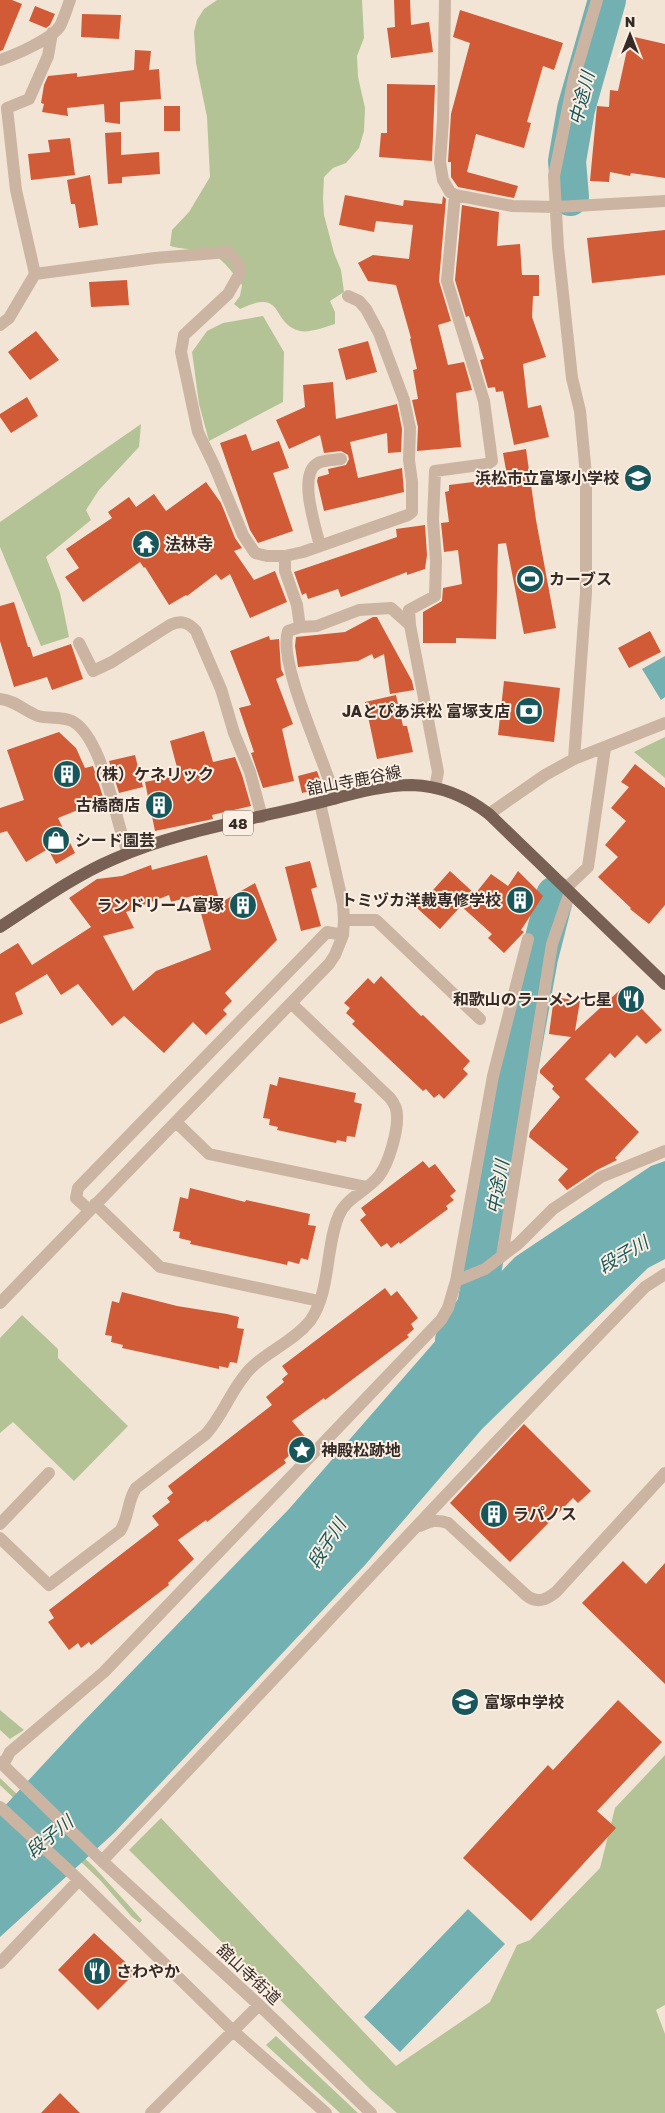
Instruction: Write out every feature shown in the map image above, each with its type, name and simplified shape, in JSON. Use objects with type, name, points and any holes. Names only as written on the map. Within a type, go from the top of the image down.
[{"type":"main road","name":"舘山寺鹿谷線","points":[[0,927],[71,881],[128,853],[156,843],[335,799],[400,786],[435,788],[466,799],[489,814],[665,984]]},
{"type":"street","points":[[0,60],[20,54],[52,33],[60,26],[70,0]]},
{"type":"street","points":[[445,0],[443,121],[440,162],[443,180],[450,192],[455,196],[512,206],[556,207],[665,201]]},
{"type":"street","points":[[574,759],[584,629],[587,541],[586,475],[580,411],[572,378],[554,176],[574,78],[596,0]]},
{"type":"street","points":[[0,325],[9,318],[35,274],[16,190],[7,108],[28,99],[48,56],[52,33]]},
{"type":"street","points":[[435,788],[438,772],[410,625],[409,610],[435,596],[436,561],[433,520],[435,471],[487,464],[492,461],[484,401],[447,282],[455,196]]},
{"type":"street","points":[[35,274],[155,258],[228,252],[238,263],[240,273],[228,294],[184,335],[181,352],[198,432],[243,535],[255,553],[267,556],[285,556],[320,546],[408,515],[412,508],[412,482],[409,460],[410,428],[404,400],[379,333],[366,309],[359,301],[348,296]]},
{"type":"street","points":[[320,546],[308,488],[308,474],[317,463],[341,459]]},
{"type":"street","points":[[285,556],[285,571],[297,605],[300,627]]},
{"type":"street","points":[[335,799],[301,703],[289,659],[286,637],[288,631],[300,627],[317,626],[359,610],[391,608],[410,625]]},
{"type":"street","points":[[79,643],[93,671],[112,662],[170,624],[184,622],[191,626],[196,631],[221,689],[234,733],[250,772],[262,817]]},
{"type":"street","points":[[0,699],[12,702],[39,716],[70,720],[84,731],[99,759],[128,853]]},
{"type":"street","points":[[489,814],[545,775],[574,759],[665,724]]},
{"type":"street","points":[[502,1256],[552,944],[568,890],[588,866],[605,748]]},
{"type":"street","points":[[0,1302],[329,964],[340,946],[344,920],[320,803]]},
{"type":"street","points":[[344,920],[376,920],[480,1020]]},
{"type":"street","points":[[319,1301],[160,1267],[92,1207],[76,1198],[78,1188],[327,932],[343,936]]},
{"type":"street","points":[[1,1764],[10,1752],[104,1672],[437,1326],[445,1314],[456,1281],[493,1076],[528,939]]},
{"type":"street","points":[[0,1538],[49,1585],[120,1531],[126,1520],[131,1497],[136,1488],[206,1434],[246,1373],[309,1322],[319,1301],[339,1214],[350,1200],[379,1176],[389,1156],[398,1113],[390,1098],[291,1003]]},
{"type":"street","points":[[176,1122],[209,1154],[367,1187]]},
{"type":"street","points":[[456,1281],[484,1269],[518,1244],[553,1209],[601,1177],[665,1150]]},
{"type":"street","points":[[102,1860],[418,1527],[538,1396],[645,1287],[665,1274]]},
{"type":"street","points":[[0,1524],[49,1473]]},
{"type":"street","points":[[418,1527],[430,1521],[441,1520],[448,1523],[526,1595],[532,1600],[540,1601],[547,1599],[556,1592],[665,1473]]},
{"type":"street","name":"舘山寺街道","points":[[1,1764],[259,2005],[371,2113]]},
{"type":"street","points":[[0,1807],[79,1880],[232,2030],[326,2113]]},
{"type":"street","points":[[0,1963],[79,1880]]},
{"type":"street","points":[[151,2113],[259,2005]]},
{"type":"green space","points":[[217,0],[362,0],[364,38],[357,56],[358,77],[365,108],[364,131],[359,148],[346,163],[333,168],[324,177],[324,215],[334,253],[341,270],[344,292],[330,301],[335,312],[335,324],[313,330],[300,331],[284,322],[271,304],[265,302],[255,303],[240,309],[234,304],[240,296],[242,285],[219,258],[201,250],[170,246],[172,230],[189,212],[210,177],[207,117],[196,63],[194,32],[197,20],[204,9]]},
{"type":"green space","points":[[263,316],[284,352],[283,402],[209,441],[199,404],[192,352],[207,331],[223,323]]},
{"type":"green space","points":[[141,424],[139,447],[99,490],[86,510],[91,520],[46,557],[60,593],[69,637],[41,646],[0,547],[0,522]]},
{"type":"green space","points":[[665,737],[665,778],[634,752]]},
{"type":"green space","points":[[22,1315],[58,1349],[58,1358],[128,1426],[74,1481],[13,1422],[0,1433],[0,1338]]},
{"type":"green space","points":[[0,1710],[24,1730],[10,1739],[0,1730]]},
{"type":"green space","points":[[665,1755],[665,2005],[656,2010],[665,2034],[665,2113],[397,2113],[372,2091],[129,1850],[161,1818],[396,2066],[490,2002],[517,1945],[530,1940],[600,1868],[615,1808]]},
{"type":"green space","points":[[0,1778],[95,1868],[142,1920],[140,1923],[132,1917],[100,1880],[0,1785]]},
{"type":"green space","points":[[276,2036],[358,2113],[340,2113],[266,2045]]},
{"type":"water","points":[[665,656],[665,697],[661,700],[642,669]]},
{"type":"water","name":"段子川","points":[[665,1161],[665,1259],[648,1268],[482,1429],[365,1565],[114,1833],[0,1937],[0,1811],[79,1726],[289,1509],[438,1338],[515,1257],[651,1166]]},
{"type":"water","points":[[468,1909],[505,1944],[400,2052],[364,2017]]},
{"type":"building","points":[[0,0],[12,0],[22,4],[3,50],[0,51]]},
{"type":"building","points":[[394,0],[410,0],[411,25],[429,22],[433,52],[391,58],[387,28],[395,27]]},
{"type":"building","points":[[35,6],[55,14],[50,25],[46,28],[29,21]]},
{"type":"building","points":[[460,10],[563,43],[554,70],[543,66],[527,122],[531,123],[524,148],[476,134],[467,172],[518,186],[514,198],[458,187],[451,177],[451,162],[448,162],[451,114],[470,43],[453,37]]},
{"type":"building","points":[[82,14],[121,15],[119,39],[81,37]]},
{"type":"building","points":[[630,36],[665,44],[665,178],[631,173],[630,176],[610,172],[609,182],[590,181],[597,106],[609,107],[610,90],[618,91]]},
{"type":"building","points":[[135,50],[151,51],[149,70],[159,69],[161,99],[120,102],[120,124],[105,122],[104,104],[67,108],[68,116],[42,112],[44,104],[41,103],[44,85],[48,76],[77,73],[77,77],[134,70]]},
{"type":"building","points":[[387,84],[435,85],[432,161],[379,157],[381,133],[387,133]]},
{"type":"building","points":[[164,106],[180,106],[180,131],[164,131]]},
{"type":"building","points":[[121,132],[121,155],[159,152],[160,174],[122,177],[122,183],[108,184],[105,133]]},
{"type":"building","points":[[70,138],[75,175],[31,180],[28,154],[50,152],[48,140]]},
{"type":"building","points":[[90,175],[98,225],[79,228],[75,204],[71,204],[67,180]]},
{"type":"building","points":[[345,195],[403,206],[404,200],[442,204],[443,196],[446,199],[439,281],[451,321],[438,325],[448,365],[464,362],[472,390],[456,393],[461,447],[417,451],[418,427],[412,400],[418,399],[413,370],[417,369],[411,338],[396,285],[368,281],[358,263],[373,255],[409,259],[413,225],[376,221],[374,232],[339,225]]},
{"type":"building","points":[[462,205],[499,212],[497,246],[520,244],[522,275],[539,275],[539,296],[533,296],[532,317],[546,357],[523,364],[528,408],[541,405],[549,437],[514,445],[503,391],[496,392],[495,387],[488,388],[480,360],[484,359],[469,316],[466,317],[455,280]]},
{"type":"building","points":[[665,230],[665,275],[592,283],[587,238]]},
{"type":"building","points":[[127,280],[129,305],[91,307],[89,282]]},
{"type":"building","points":[[36,331],[59,360],[30,380],[8,352]]},
{"type":"building","points":[[368,341],[377,372],[346,380],[338,349]]},
{"type":"building","points":[[333,382],[336,419],[397,404],[402,429],[401,452],[388,453],[387,433],[350,442],[358,478],[402,468],[404,492],[324,511],[317,481],[318,477],[329,474],[328,469],[346,465],[349,459],[348,455],[341,451],[324,453],[320,435],[289,449],[276,420],[305,407],[303,385]]},
{"type":"building","points":[[27,397],[38,416],[11,433],[0,417],[0,414]]},
{"type":"building","points":[[246,434],[252,451],[279,441],[289,468],[273,473],[293,531],[258,543],[250,530],[220,443]]},
{"type":"building","points":[[526,449],[536,520],[556,628],[524,634],[506,543],[498,544],[496,639],[456,638],[456,643],[423,643],[423,612],[442,601],[443,588],[462,584],[458,550],[444,552],[441,523],[449,522],[445,492],[449,491],[449,485],[507,476],[503,453]]},
{"type":"building","points":[[206,482],[221,503],[235,538],[242,548],[234,551],[254,580],[275,571],[287,602],[250,618],[230,574],[221,580],[216,574],[187,596],[169,605],[140,562],[83,602],[65,577],[79,568],[66,549],[112,518],[108,512],[129,497],[136,507],[154,494],[166,511]]},
{"type":"building","points":[[425,525],[427,555],[425,569],[407,575],[407,572],[341,597],[338,589],[308,599],[306,593],[302,595],[294,572],[397,537],[396,529]]},
{"type":"building","points":[[14,602],[33,657],[71,644],[83,679],[52,690],[47,677],[14,687],[0,641],[0,606]]},
{"type":"building","points":[[373,617],[377,617],[412,681],[414,690],[390,694],[384,654],[374,659],[372,654],[358,661],[298,667],[295,646],[296,637],[345,632]]},
{"type":"building","points":[[650,631],[661,652],[629,668],[618,648]]},
{"type":"building","points":[[269,636],[270,640],[279,639],[281,669],[284,675],[276,679],[293,724],[282,729],[294,781],[263,788],[251,753],[254,752],[239,708],[251,705],[230,651]]},
{"type":"building","name":"JAとぴあ浜松 富塚支店","points":[[504,681],[560,688],[554,742],[498,735]]},
{"type":"building","points":[[396,695],[403,726],[407,726],[413,752],[377,759],[365,702]]},
{"type":"building","points":[[204,731],[213,762],[235,757],[251,806],[212,815],[213,819],[155,831],[145,782],[179,775],[170,741]]},
{"type":"building","points":[[59,732],[76,748],[85,768],[93,766],[103,797],[99,798],[100,801],[58,818],[75,853],[56,864],[48,849],[26,862],[7,831],[0,833],[0,808],[24,800],[7,750]]},
{"type":"building","points":[[135,755],[143,787],[119,793],[109,761]]},
{"type":"building","points":[[635,764],[665,788],[665,905],[649,924],[630,909],[598,877],[618,857],[605,845],[626,821],[611,808],[629,787],[621,782]]},
{"type":"building","points":[[317,771],[323,788],[302,793],[298,776]]},
{"type":"building","points":[[207,855],[220,903],[255,883],[277,940],[225,993],[232,1001],[223,1010],[227,1014],[206,1035],[193,1022],[164,1053],[124,1016],[112,1026],[78,984],[61,995],[47,974],[15,993],[23,1014],[0,1024],[0,954],[18,943],[32,965],[91,927],[69,898],[97,879],[122,876],[151,865],[152,870]],"holes":[[[169,895],[171,902],[196,895],[211,950],[156,971],[133,991],[103,936],[134,928],[126,912]]]},
{"type":"building","points":[[310,861],[317,887],[311,889],[321,926],[301,931],[285,867]]},
{"type":"building","points":[[450,871],[475,894],[491,874],[508,886],[518,871],[543,896],[521,930],[524,932],[504,953],[488,938],[492,934],[461,906],[440,929],[417,908]]},
{"type":"building","points":[[381,976],[470,1061],[463,1069],[468,1074],[444,1099],[439,1094],[434,1098],[426,1089],[423,1091],[352,1024],[355,1021],[346,1013],[350,1008],[344,1003],[368,978],[374,984]]},
{"type":"building","points":[[622,988],[662,1030],[646,1044],[637,1035],[615,1058],[610,1053],[585,1079],[639,1132],[615,1158],[617,1160],[597,1170],[567,1190],[558,1180],[568,1169],[529,1137],[530,1132],[560,1097],[552,1089],[554,1086],[540,1073],[540,1070],[571,1037],[549,1034],[554,997],[580,1001],[575,1031]]},
{"type":"building","points":[[279,1077],[356,1093],[354,1102],[362,1104],[355,1137],[347,1136],[346,1142],[337,1140],[336,1143],[277,1130],[278,1127],[269,1125],[270,1119],[263,1118],[270,1084],[277,1086]]},
{"type":"building","points":[[423,1161],[429,1168],[435,1164],[456,1191],[450,1196],[454,1200],[446,1206],[448,1209],[400,1244],[399,1242],[391,1248],[387,1243],[381,1247],[360,1220],[366,1215],[361,1208]]},
{"type":"building","points":[[190,1188],[245,1202],[246,1200],[310,1214],[308,1225],[316,1226],[308,1260],[301,1258],[299,1264],[288,1261],[287,1265],[190,1244],[191,1241],[179,1238],[180,1232],[173,1231],[180,1197],[188,1199]]},
{"type":"building","points":[[385,1288],[391,1296],[397,1291],[418,1318],[411,1324],[414,1329],[407,1335],[409,1337],[325,1400],[324,1398],[292,1421],[308,1440],[284,1460],[286,1463],[207,1522],[206,1520],[178,1540],[194,1559],[168,1583],[169,1585],[91,1645],[89,1642],[81,1648],[78,1643],[69,1650],[48,1622],[54,1618],[49,1610],[159,1525],[152,1516],[170,1502],[167,1498],[173,1493],[168,1486],[272,1405],[266,1397],[284,1382],[282,1379],[288,1374],[282,1366]]},
{"type":"building","points":[[122,1292],[177,1306],[239,1317],[237,1328],[244,1329],[237,1363],[230,1362],[228,1368],[219,1366],[219,1369],[122,1348],[123,1345],[111,1342],[112,1336],[105,1335],[112,1301],[119,1303]]},
{"type":"building","points":[[524,1424],[591,1491],[578,1503],[573,1498],[510,1562],[450,1503]]},
{"type":"building","points":[[623,1561],[646,1584],[665,1563],[665,1684],[582,1603]]},
{"type":"building","points":[[618,1700],[662,1742],[597,1811],[616,1828],[531,1921],[463,1858],[548,1765],[553,1770]]},
{"type":"building","name":"さわやか","points":[[94,1933],[136,1972],[98,2010],[58,1970]]},
{"type":"building","points":[[60,2093],[80,2113],[41,2113]]},
{"type":"waterway","name":"中途川","points":[[570,197],[567,161],[576,109],[607,0]]},
{"type":"waterway","name":"中途川","points":[[454,1340],[476,1306],[539,958],[555,895]]},
{"type":"place","name":"浜松市立富塚小学校","points":[[638,478]]},
{"type":"place","name":"法林寺","points":[[146,544]]},
{"type":"place","name":"カーブス","points":[[530,579]]},
{"type":"place","name":"JAとぴあ浜松 富塚支店","points":[[529,711]]},
{"type":"place","name":"（株）ケネリック","points":[[67,774]]},
{"type":"place","name":"古橋商店","points":[[159,805]]},
{"type":"place","name":"シード園芸","points":[[56,840]]},
{"type":"place","name":"トミヅカ洋裁専修学校","points":[[520,900]]},
{"type":"place","name":"ランドリーム富塚","points":[[243,905]]},
{"type":"place","name":"和歌山のラーメン七星","points":[[631,999]]},
{"type":"place","name":"神殿松跡地","points":[[302,1450]]},
{"type":"place","name":"ラパノス","points":[[494,1514]]},
{"type":"place","name":"富塚中学校","points":[[465,1702]]},
{"type":"place","name":"さわやか","points":[[97,1971]]}]
